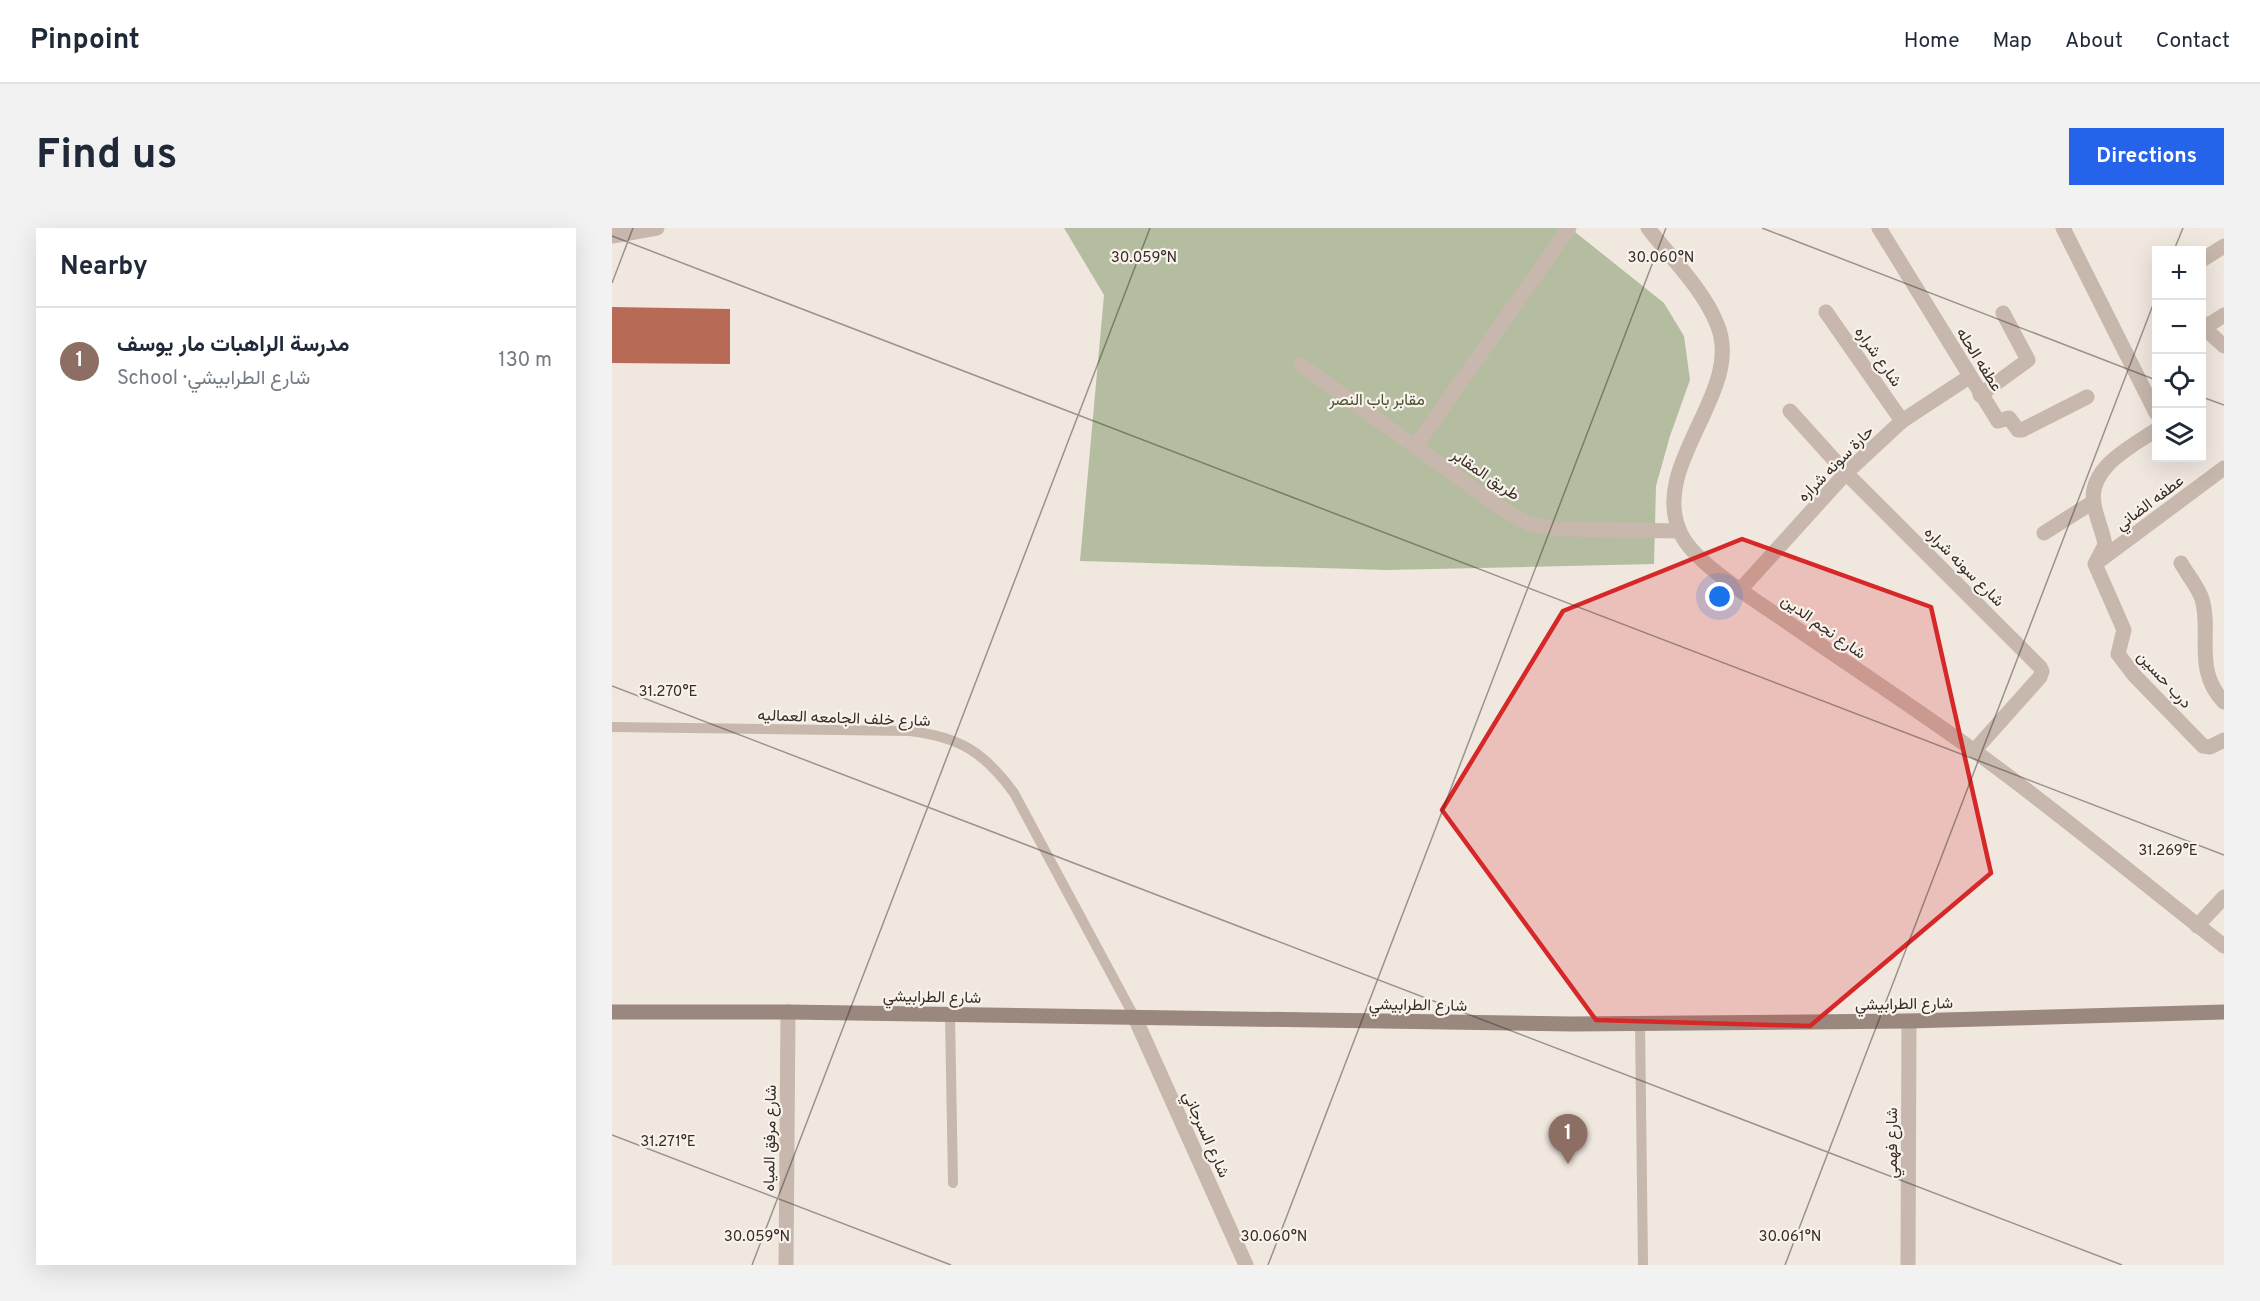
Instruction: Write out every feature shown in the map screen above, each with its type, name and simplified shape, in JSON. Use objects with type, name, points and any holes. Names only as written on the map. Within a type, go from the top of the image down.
[{"type":"street","points":[[612,236],[657,228]]},
{"type":"street","points":[[1415,447],[1569,228]]},
{"type":"street","name":"شارع نجم الدين","points":[[1648,228],[1707,305],[1718,325],[1722,347],[1720,369],[1682,465],[1674,493],[1674,512],[1679,531],[1687,546],[1740,590],[1974,751],[2224,946]]},
{"type":"street","name":"عطفه الحله","points":[[1879,228],[1998,421],[2009,418],[2020,431],[2086,397]]},
{"type":"street","points":[[2063,228],[2154,408]]},
{"type":"street","points":[[2206,257],[2224,246]]},
{"type":"street","name":"شارع شراره","points":[[1826,312],[1902,421]]},
{"type":"street","points":[[1980,395],[2028,360],[2003,313]]},
{"type":"street","points":[[2206,324],[2224,315]]},
{"type":"street","points":[[2206,328],[2224,346]]},
{"type":"street","name":"طريق المقابر","points":[[1301,365],[1503,510],[1528,523],[1556,529],[1679,531]]},
{"type":"street","name":"حارة سونه شراره","points":[[1740,590],[1846,473],[1902,421],[1969,377]]},
{"type":"street","name":"شارع سونه شراره","points":[[1790,411],[1846,473],[2042,671],[1974,751]]},
{"type":"street","points":[[2096,564],[2105,545],[2093,502],[2102,472],[2110,461],[2152,433]]},
{"type":"street","name":"عطفه الضاني","points":[[2096,564],[2224,468]]},
{"type":"street","points":[[2044,533],[2093,502]]},
{"type":"street","points":[[2181,563],[2201,599],[2204,658],[2217,694],[2224,702]]},
{"type":"street","name":"درب حسين","points":[[2096,564],[2124,630],[2118,654],[2134,675],[2203,746],[2211,747],[2224,740]]},
{"type":"street","points":[[2197,926],[2224,897]]},
{"type":"street","name":"شارع الطرابيشي","points":[[612,1012],[788,1012],[1640,1023],[1909,1021],[2224,1012]]},
{"type":"street","name":"شارع مرفق المياه","points":[[786,1265],[788,1012]]},
{"type":"street","name":"شارع السرجاني","points":[[1135,1018],[1246,1265]]},
{"type":"street","name":"شارع فهمي","points":[[1908,1265],[1909,1021]]},
{"type":"lane","name":"شارع خلف الجامعه العماليه","points":[[612,727],[910,731],[941,735],[970,748],[995,768],[1014,794],[1135,1018]]},
{"type":"lane","points":[[950,1015],[953,1183]]},
{"type":"lane","points":[[1640,1023],[1643,1265]]},
{"type":"highlighted area","points":[[1742,539],[1931,607],[1991,873],[1810,1026],[1596,1020],[1442,810],[1563,611]]},
{"type":"green space","name":"مقابر باب النصر","points":[[1064,228],[1570,228],[1664,303],[1684,336],[1690,380],[1670,436],[1656,486],[1654,564],[1387,570],[1080,561],[1104,295]]},
{"type":"building","points":[[612,307],[730,309],[730,364],[612,363]]},
{"type":"place","name":"مدرسة الراهبات مار يوسف","points":[[1568,1164]]}]
